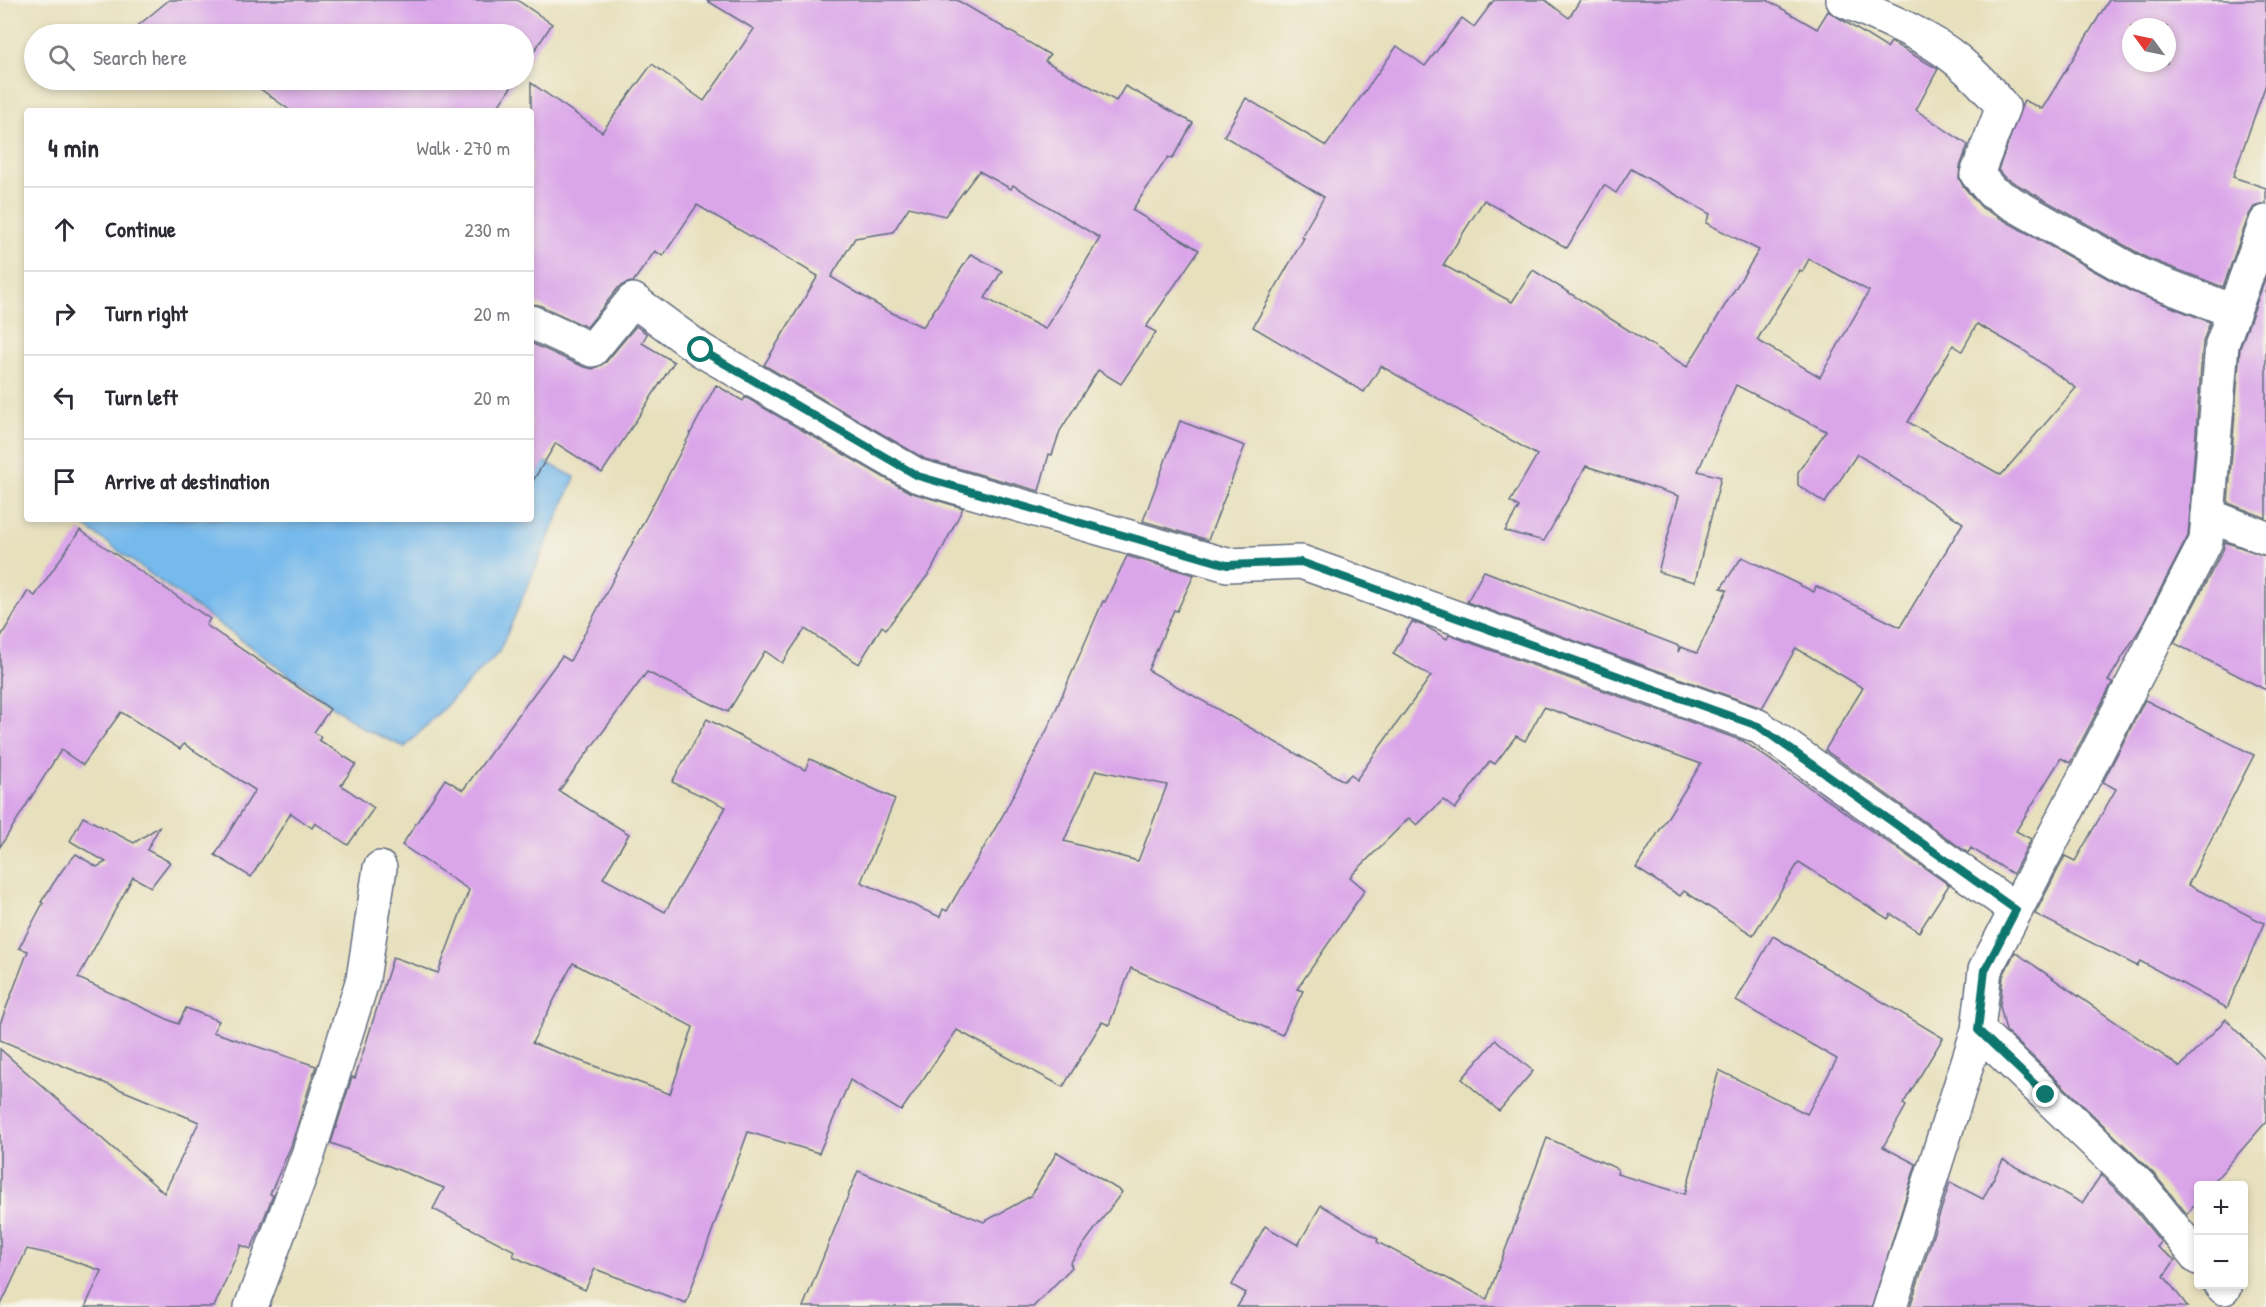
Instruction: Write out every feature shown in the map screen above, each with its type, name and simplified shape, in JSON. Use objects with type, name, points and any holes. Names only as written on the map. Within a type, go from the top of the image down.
[{"type":"street","points":[[1843,0],[1900,25],[1956,59],[2003,106],[1977,174],[1992,192],[2139,275],[2233,311]]},
{"type":"street","points":[[1890,1307],[1978,1030],[1985,970],[2206,541],[2222,344],[2266,222]]},
{"type":"street","points":[[534,323],[592,351],[633,300],[701,350],[918,476],[1227,565],[1301,562],[1758,726],[2016,910]]},
{"type":"street","points":[[2208,515],[2266,538]]},
{"type":"street","points":[[251,1307],[309,1152],[363,979],[380,868]]},
{"type":"street","points":[[1978,1030],[2140,1187],[2194,1252]]},
{"type":"water","points":[[534,456],[575,477],[499,652],[405,747],[364,729],[80,523],[534,522]]},
{"type":"building","points":[[169,0],[517,0],[552,24],[534,52],[534,24],[140,24]]},
{"type":"building","points":[[706,0],[957,0],[1050,55],[1045,61],[1116,101],[1125,86],[1193,123],[1172,159],[1168,157],[1132,210],[1199,250],[1146,327],[1156,332],[1121,384],[1098,370],[1060,431],[1052,455],[1049,454],[1039,491],[925,459],[764,365],[818,276],[697,205],[663,256],[655,251],[633,282],[618,288],[587,327],[534,304],[534,108],[531,108],[531,90],[534,90],[534,85],[602,132],[652,64],[704,101],[754,29]],"holes":[[[979,171],[1011,189],[1013,185],[1100,238],[1045,329],[985,298],[1002,271],[971,254],[923,327],[886,310],[831,277],[855,238],[893,232],[909,207],[945,216]]]},
{"type":"building","points":[[1494,0],[1545,0],[1569,18],[1580,0],[1767,0],[1817,29],[1828,11],[1887,48],[1891,42],[1938,69],[1916,110],[1968,145],[1960,167],[1959,178],[1982,208],[2130,291],[2210,322],[2203,342],[2188,536],[2141,627],[2108,681],[2112,683],[2070,763],[2061,758],[2016,831],[2031,839],[2013,874],[1971,848],[1968,853],[1825,750],[1863,688],[1796,648],[1762,708],[1467,602],[1484,571],[1679,646],[1678,652],[1681,647],[1697,653],[1727,590],[1721,588],[1742,557],[1814,592],[1816,586],[1900,627],[1963,523],[1857,454],[1825,503],[1798,485],[1798,472],[1826,431],[1736,385],[1698,471],[1721,477],[1695,582],[1658,572],[1679,496],[1586,466],[1544,541],[1505,531],[1519,507],[1510,502],[1537,455],[1381,366],[1364,392],[1253,327],[1304,238],[1301,237],[1324,197],[1224,136],[1246,98],[1326,146],[1397,46],[1425,66],[1462,18],[1474,27]],"holes":[[[1631,169],[1710,214],[1706,223],[1759,250],[1687,367],[1533,270],[1512,302],[1443,265],[1484,200],[1567,248],[1604,185],[1616,193]],[[1809,259],[1869,291],[1820,377],[1757,340],[1800,270],[1802,272]],[[1977,324],[2023,350],[2076,388],[2001,475],[1908,422],[1953,345],[1962,351]]]},
{"type":"building","points":[[2109,0],[2266,0],[2266,84],[2233,177],[2266,188],[2266,204],[2254,207],[2249,215],[2223,287],[2147,258],[2004,177],[1998,170],[2024,100],[2042,109]]},
{"type":"building","points":[[262,90],[509,90],[497,108],[287,108]]},
{"type":"building","points":[[2266,277],[2266,518],[2228,503],[2240,348]]},
{"type":"building","points":[[636,326],[647,334],[642,343],[674,362],[602,473],[556,443],[534,479],[534,344],[584,367],[593,369],[606,362]]},
{"type":"building","points":[[716,385],[743,401],[745,397],[909,492],[963,508],[931,571],[886,629],[882,626],[859,664],[805,629],[782,663],[765,651],[728,712],[647,672],[559,791],[629,834],[603,878],[665,912],[726,807],[672,782],[707,719],[805,770],[810,759],[895,799],[861,882],[940,917],[943,909],[947,911],[1003,815],[1048,728],[1103,601],[1105,602],[1127,556],[1194,575],[1177,611],[1174,610],[1148,670],[1344,781],[1351,774],[1356,780],[1431,676],[1393,654],[1412,622],[1427,627],[1447,639],[1449,635],[1743,741],[1949,885],[1919,932],[1891,914],[1888,919],[1799,862],[1753,935],[1684,891],[1680,896],[1636,868],[1701,764],[1544,707],[1525,741],[1516,736],[1495,764],[1490,761],[1455,809],[1443,800],[1417,825],[1409,818],[1350,877],[1365,890],[1297,989],[1303,991],[1282,1035],[1131,968],[1109,1025],[1102,1022],[1063,1087],[957,1030],[901,1111],[850,1080],[819,1153],[748,1132],[686,1303],[595,1269],[585,1290],[513,1256],[515,1251],[433,1209],[444,1188],[331,1143],[352,1077],[355,1078],[393,957],[438,973],[469,890],[402,845],[445,779],[463,790],[562,656],[570,661]],"holes":[[[1096,770],[1167,785],[1138,861],[1064,841]],[[573,963],[693,1027],[670,1094],[532,1043]]]},
{"type":"building","points":[[1180,421],[1245,446],[1208,540],[1143,521]]},
{"type":"building","points":[[80,530],[210,619],[206,625],[330,709],[314,732],[321,737],[319,740],[356,764],[341,785],[374,808],[348,845],[315,823],[312,828],[291,813],[251,877],[215,855],[255,790],[184,744],[180,749],[121,712],[83,765],[61,750],[0,847],[0,638],[28,591],[35,596]]},
{"type":"building","points":[[2225,542],[2266,556],[2266,690],[2174,643],[2223,550]]},
{"type":"building","points":[[2145,700],[2254,755],[2188,885],[2264,923],[2227,1008],[2140,961],[2137,966],[2035,914],[2065,856],[2075,861],[2116,789],[2103,782]]},
{"type":"building","points":[[83,817],[134,843],[160,826],[147,850],[170,862],[151,887],[133,877],[78,978],[178,1024],[186,1008],[219,1021],[213,1032],[316,1066],[291,1146],[270,1194],[273,1195],[259,1231],[251,1249],[241,1245],[214,1307],[85,1307],[102,1271],[59,1256],[27,1249],[0,1307],[0,1049],[164,1193],[199,1122],[0,1040],[0,1024],[28,951],[19,948],[43,903],[41,902],[76,854],[97,867],[106,862],[70,841]]},
{"type":"building","points":[[1773,936],[1943,1038],[1903,1104],[1906,1106],[1883,1147],[1916,1164],[1872,1307],[1237,1307],[1246,1293],[1232,1285],[1265,1226],[1298,1245],[1321,1205],[1378,1239],[1377,1242],[1487,1299],[1547,1138],[1618,1169],[1617,1174],[1685,1194],[1719,1070],[1807,1114],[1837,1059],[1736,1001]]},
{"type":"building","points":[[2015,952],[2180,1067],[2226,1019],[2266,1060],[2266,1122],[2214,1181],[2194,1181],[2194,1206],[2187,1214],[2154,1174],[2006,1031],[2000,1006],[2003,976]]},
{"type":"building","points":[[1496,1040],[1533,1071],[1499,1111],[1462,1079]]},
{"type":"building","points":[[1057,1152],[1122,1192],[1070,1263],[1072,1267],[1033,1307],[803,1307],[858,1171],[984,1222],[1031,1196]]},
{"type":"building","points":[[2003,1160],[2082,1203],[2101,1175],[2127,1200],[2161,1242],[2157,1247],[2175,1260],[2164,1276],[2188,1307],[1910,1307],[1950,1182],[1983,1199]]},
{"type":"route","points":[[701,350],[918,476],[1227,565],[1301,562],[1758,726],[2016,910],[1985,970],[1978,1030],[2046,1095]]}]
